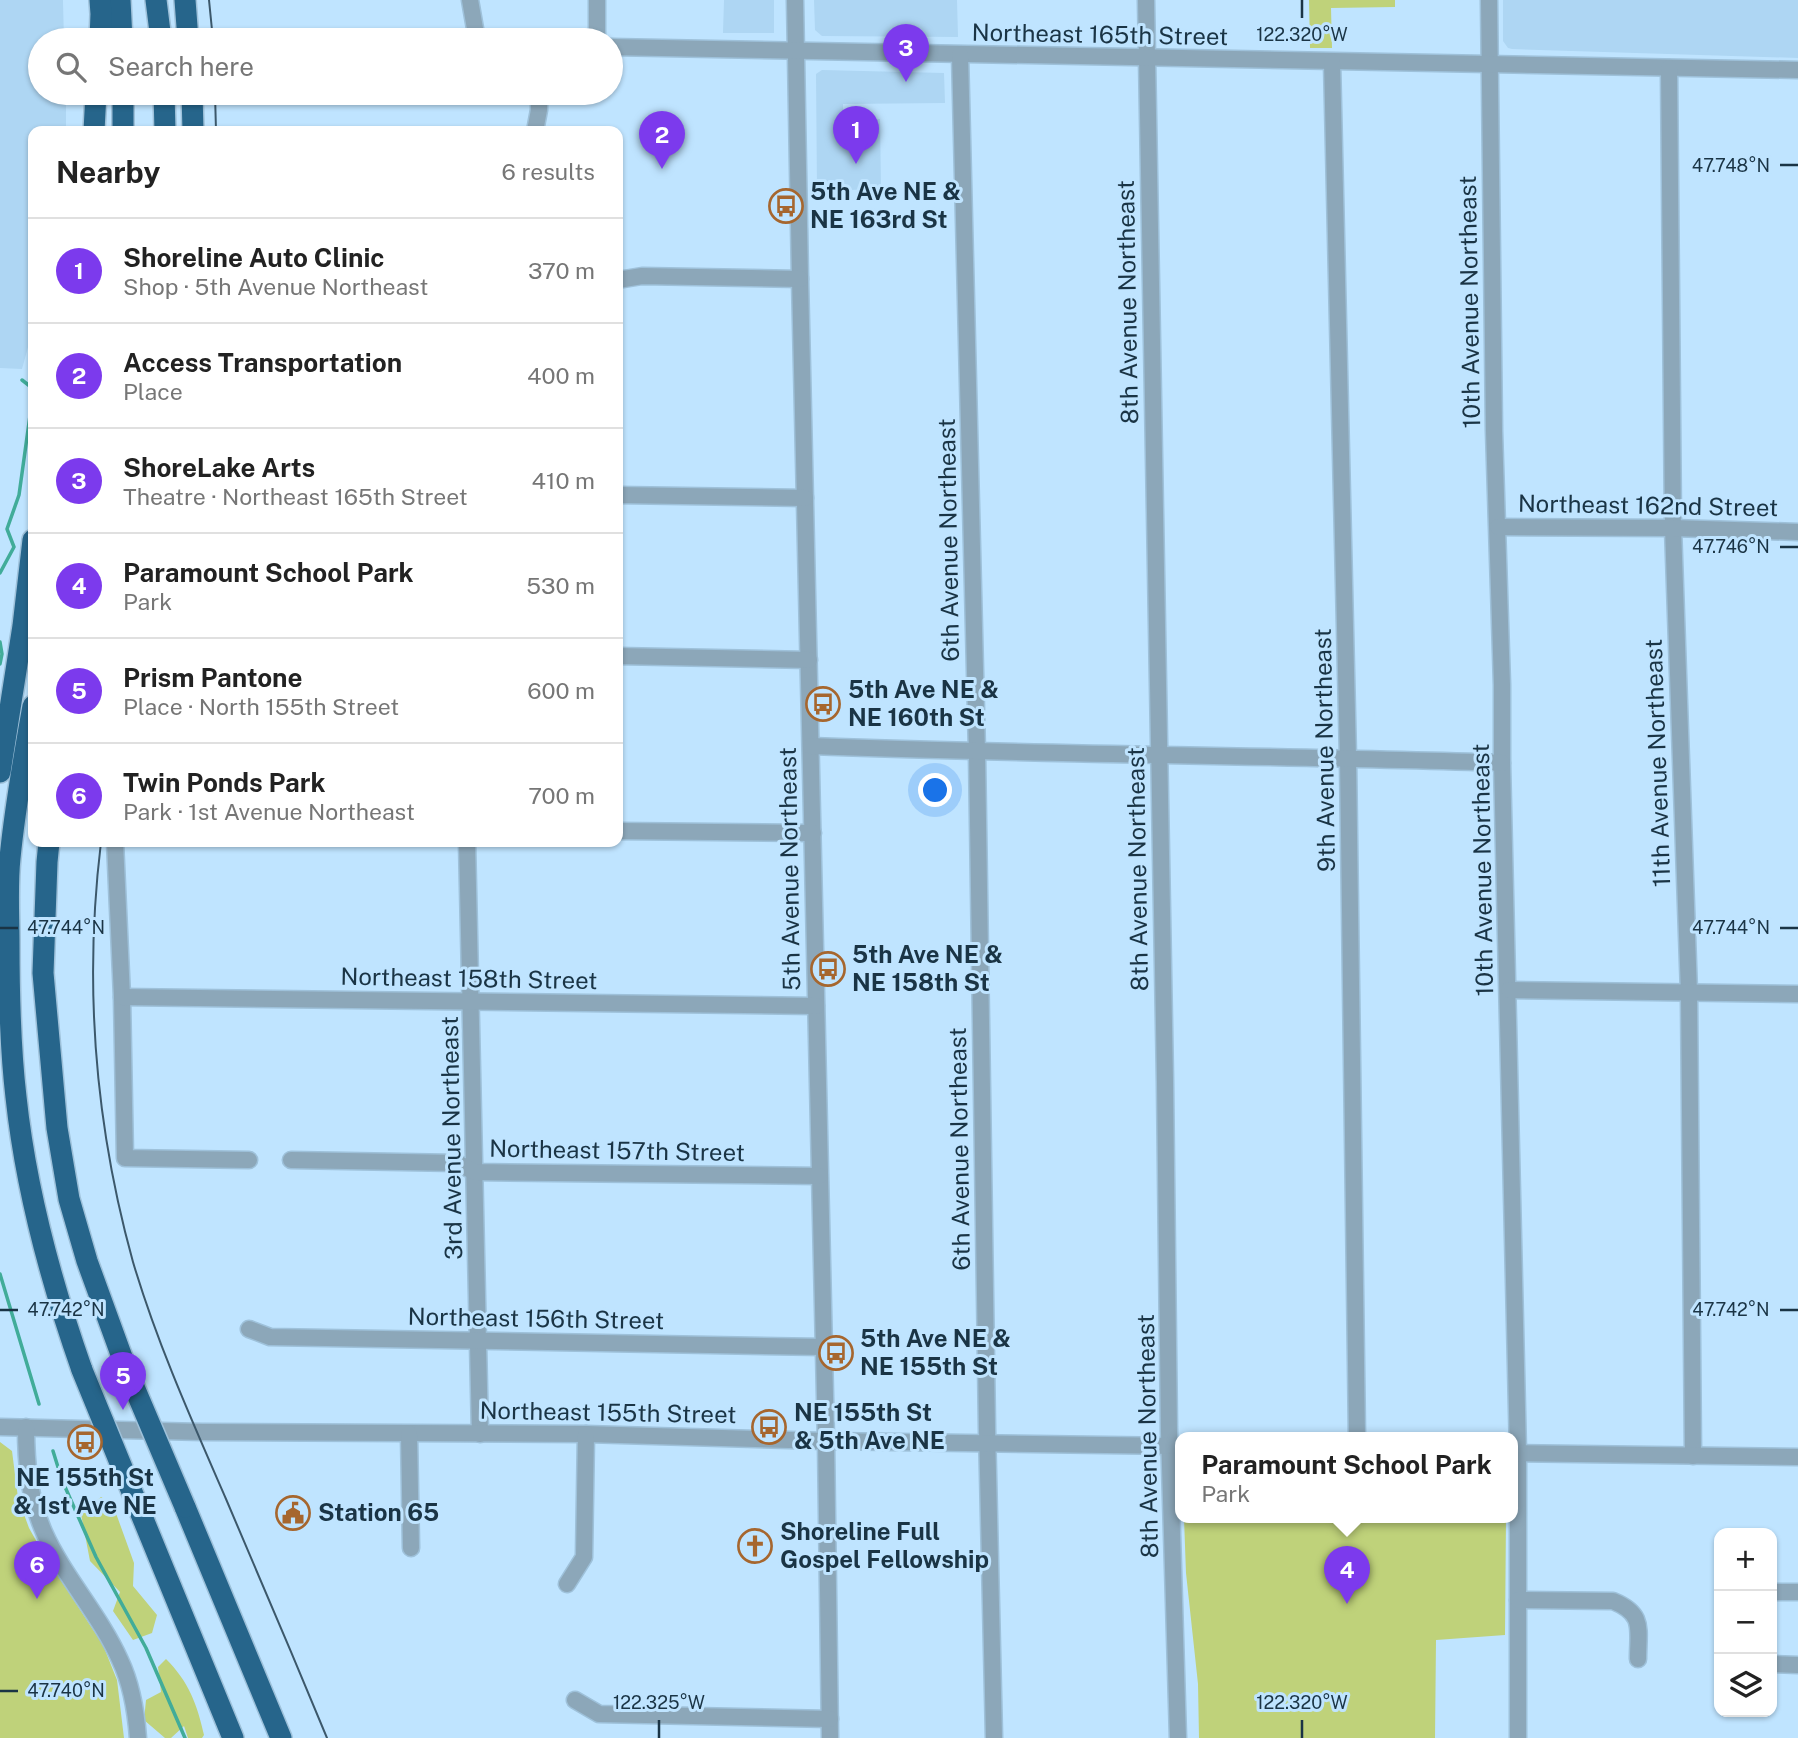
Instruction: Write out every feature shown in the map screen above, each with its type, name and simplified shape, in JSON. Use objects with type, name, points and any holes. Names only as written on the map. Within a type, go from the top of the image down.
[{"type":"highway","points":[[100,0],[100,28]]},
{"type":"highway","points":[[120,0],[121,28]]},
{"type":"highway","points":[[156,0],[160,28]]},
{"type":"highway","points":[[185,0],[187,28]]},
{"type":"highway","points":[[94,126],[95,105]]},
{"type":"highway","points":[[123,105],[123,126]]},
{"type":"highway","points":[[164,105],[165,126]]},
{"type":"highway","points":[[192,105],[193,126]]},
{"type":"highway","points":[[0,772],[28,583]]},
{"type":"highway","points":[[28,734],[9,862],[9,994],[16,1098],[30,1191],[56,1296],[82,1370],[233,1738]]},
{"type":"highway","points":[[48,847],[43,973],[57,1128],[69,1199],[87,1261],[126,1368],[281,1738]]},
{"type":"highway","points":[[0,1064],[16,1098]]},
{"type":"street","points":[[470,0],[475,28]]},
{"type":"street","points":[[597,0],[597,28]]},
{"type":"street","name":"5th Avenue Northeast","points":[[795,0],[830,1738]]},
{"type":"street","name":"8th Avenue Northeast","points":[[1146,0],[1159,754],[1175,1446]]},
{"type":"street","name":"10th Avenue Northeast","points":[[1489,0],[1494,415],[1509,990],[1516,1432]]},
{"type":"street","name":"Northeast 165th Street","points":[[623,47],[1798,71]]},
{"type":"street","name":"6th Avenue Northeast","points":[[960,55],[977,752],[994,1738]]},
{"type":"street","name":"9th Avenue Northeast","points":[[1332,62],[1348,758],[1357,1432]]},
{"type":"street","name":"11th Avenue Northeast","points":[[1669,68],[1673,528],[1689,993],[1693,1456]]},
{"type":"street","points":[[536,126],[539,105]]},
{"type":"street","points":[[623,279],[642,276],[800,279]]},
{"type":"street","points":[[623,495],[805,498]]},
{"type":"street","name":"Northeast 162nd Street","points":[[1498,527],[1798,532]]},
{"type":"street","points":[[623,656],[809,660]]},
{"type":"street","points":[[811,746],[1502,763]]},
{"type":"street","points":[[623,831],[813,833]]},
{"type":"street","points":[[115,847],[125,1158],[249,1160]]},
{"type":"street","name":"3rd Avenue Northeast","points":[[467,847],[480,1434]]},
{"type":"street","points":[[1509,990],[1798,995]]},
{"type":"street","name":"Northeast 158th Street","points":[[122,997],[816,1006]]},
{"type":"street","name":"Northeast 157th Street","points":[[291,1160],[457,1163],[475,1172],[819,1176]]},
{"type":"street","name":"Northeast 156th Street","points":[[249,1329],[270,1337],[823,1347]]},
{"type":"street","name":"Northeast 155th Street","points":[[0,1427],[202,1432],[586,1434],[826,1441],[1175,1446]]},
{"type":"street","points":[[26,1427],[27,1473],[41,1523],[52,1549],[120,1660],[132,1694],[138,1738]]},
{"type":"street","points":[[409,1434],[411,1548]]},
{"type":"street","points":[[567,1584],[584,1557],[586,1434]]},
{"type":"street","points":[[1518,1453],[1798,1457]]},
{"type":"street","name":"8th Avenue Northeast","points":[[1176,1523],[1178,1738]]},
{"type":"street","name":"10th Avenue Northeast","points":[[1517,1523],[1518,1738]]},
{"type":"street","points":[[1777,1592],[1798,1592]]},
{"type":"street","points":[[1518,1600],[1613,1601],[1625,1606],[1635,1615],[1638,1628],[1638,1659]]},
{"type":"street","points":[[1777,1664],[1798,1665]]},
{"type":"street","points":[[575,1700],[598,1714],[830,1719]]},
{"type":"shaded area","points":[[0,0],[63,0],[64,28],[28,28],[28,105],[66,105],[66,126],[28,126],[28,347],[22,369],[0,368]]},
{"type":"shaded area","points":[[724,0],[774,0],[774,33],[723,33]]},
{"type":"shaded area","points":[[814,0],[957,0],[958,37],[822,36],[815,30]]},
{"type":"shaded area","points":[[1503,0],[1798,0],[1798,58],[1512,49],[1503,41]]},
{"type":"shaded area","points":[[822,70],[944,73],[945,103],[843,104],[843,120],[880,119],[881,189],[817,191],[816,74]]},
{"type":"green space","points":[[1309,0],[1395,0],[1395,7],[1331,8],[1332,48],[1310,48]]},
{"type":"green space","points":[[0,1442],[12,1451],[18,1498],[29,1528],[103,1645],[117,1680],[124,1738],[0,1738]]},
{"type":"green space","points":[[101,1497],[113,1505],[134,1563],[133,1586],[157,1615],[152,1633],[133,1640],[113,1611],[120,1592],[90,1561],[81,1514]]},
{"type":"green space","points":[[1184,1523],[1506,1523],[1505,1635],[1436,1640],[1435,1738],[1199,1738],[1198,1684],[1186,1573]]},
{"type":"green space","points":[[166,1659],[181,1676],[191,1694],[204,1735],[202,1738],[188,1738],[184,1726],[171,1738],[165,1738],[144,1720],[146,1700],[161,1692],[158,1667]]},
{"type":"waterway","points":[[22,380],[28,385]]},
{"type":"waterway","points":[[0,573],[14,547],[7,529],[19,495],[28,430]]},
{"type":"waterway","points":[[0,642],[0,664]]},
{"type":"waterway","points":[[0,1274],[39,1404]]},
{"type":"waterway","points":[[53,1451],[62,1480],[96,1557],[146,1648],[185,1738]]},
{"type":"tram line","points":[[209,0],[212,28]]},
{"type":"tram line","points":[[215,105],[216,126]]},
{"type":"tram line","points":[[101,847],[93,947],[96,1053],[110,1158],[133,1262],[176,1382],[327,1738]]},
{"type":"place","name":"ShoreLake Arts","points":[[906,82]]},
{"type":"place","name":"Shoreline Auto Clinic","points":[[856,164]]},
{"type":"place","name":"Access Transportation","points":[[662,169]]},
{"type":"place","name":"5th Ave NE & NE 163rd St","points":[[786,206]]},
{"type":"place","name":"5th Ave NE & NE 160th St","points":[[823,704]]},
{"type":"place","name":"5th Ave NE & NE 158th St","points":[[828,969]]},
{"type":"place","name":"5th Ave NE & NE 155th St","points":[[836,1353]]},
{"type":"place","name":"Prism Pantone","points":[[123,1410]]},
{"type":"place","name":"NE 155th St & 5th Ave NE","points":[[769,1427]]},
{"type":"place","name":"NE 155th St & 1st Ave NE","points":[[85,1442]]},
{"type":"place","name":"Station 65","points":[[293,1513]]},
{"type":"place","name":"Shoreline Full Gospel Fellowship","points":[[755,1546]]},
{"type":"place","name":"Twin Ponds Park","points":[[37,1599]]},
{"type":"place","name":"Paramount School Park","points":[[1347,1604]]}]
